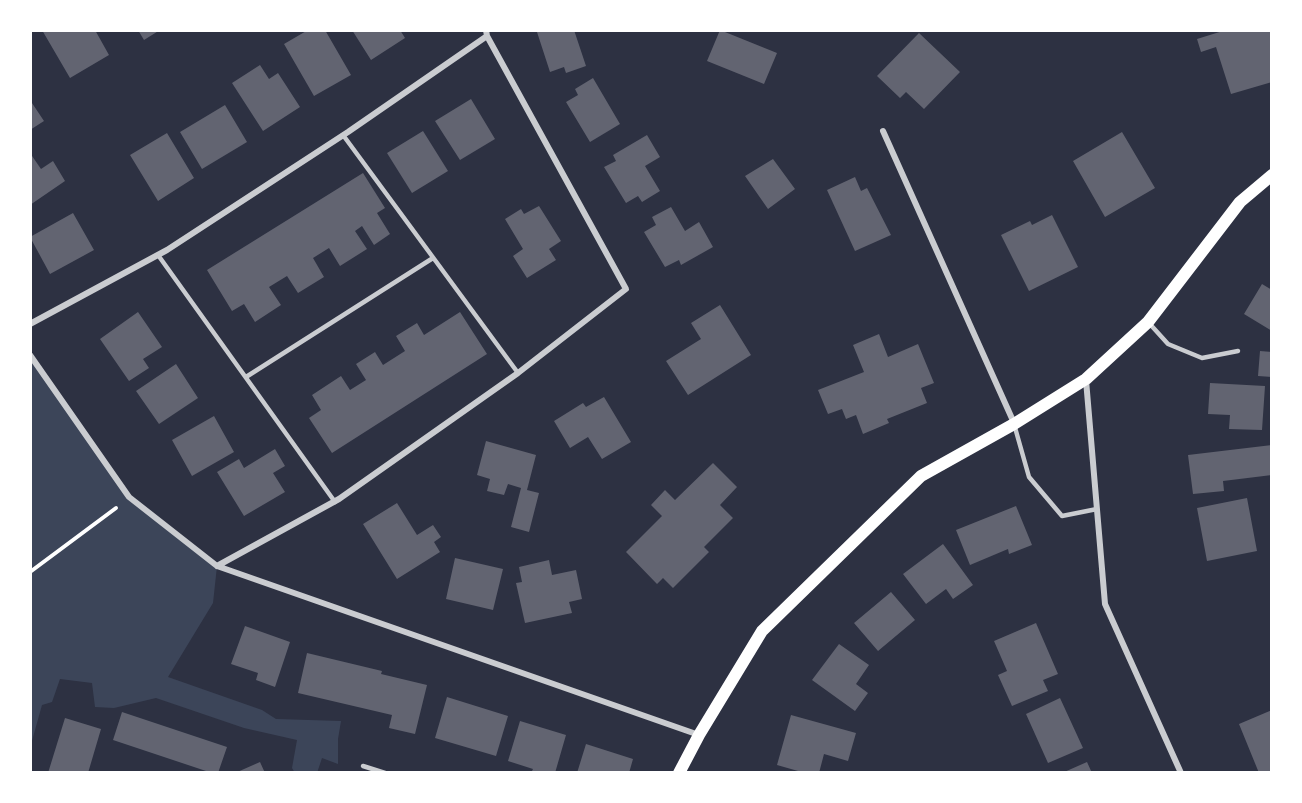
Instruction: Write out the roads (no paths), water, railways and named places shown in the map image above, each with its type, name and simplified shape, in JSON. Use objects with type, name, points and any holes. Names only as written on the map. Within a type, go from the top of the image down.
[{"type":"main road","points":[[678,773],[762,631],[921,476],[1014,424],[1086,379],[1148,321],[1240,202],[1272,175]]},
{"type":"street","points":[[30,324],[158,255],[343,135],[487,33],[626,289],[518,373],[335,502],[217,566]]},
{"type":"street","points":[[883,131],[1014,424]]},
{"type":"street","points":[[30,355],[129,497],[217,566],[699,735]]},
{"type":"street","points":[[1086,379],[1105,604],[1181,773]]},
{"type":"lane","points":[[343,135],[518,373]]},
{"type":"lane","points":[[158,255],[335,502]]},
{"type":"lane","points":[[246,377],[433,258]]},
{"type":"lane","points":[[1148,321],[1168,344],[1202,358],[1238,351]]},
{"type":"lane","points":[[1014,424],[1029,477],[1062,516],[1097,509]]},
{"type":"lane","points":[[363,766],[385,773]]}]
